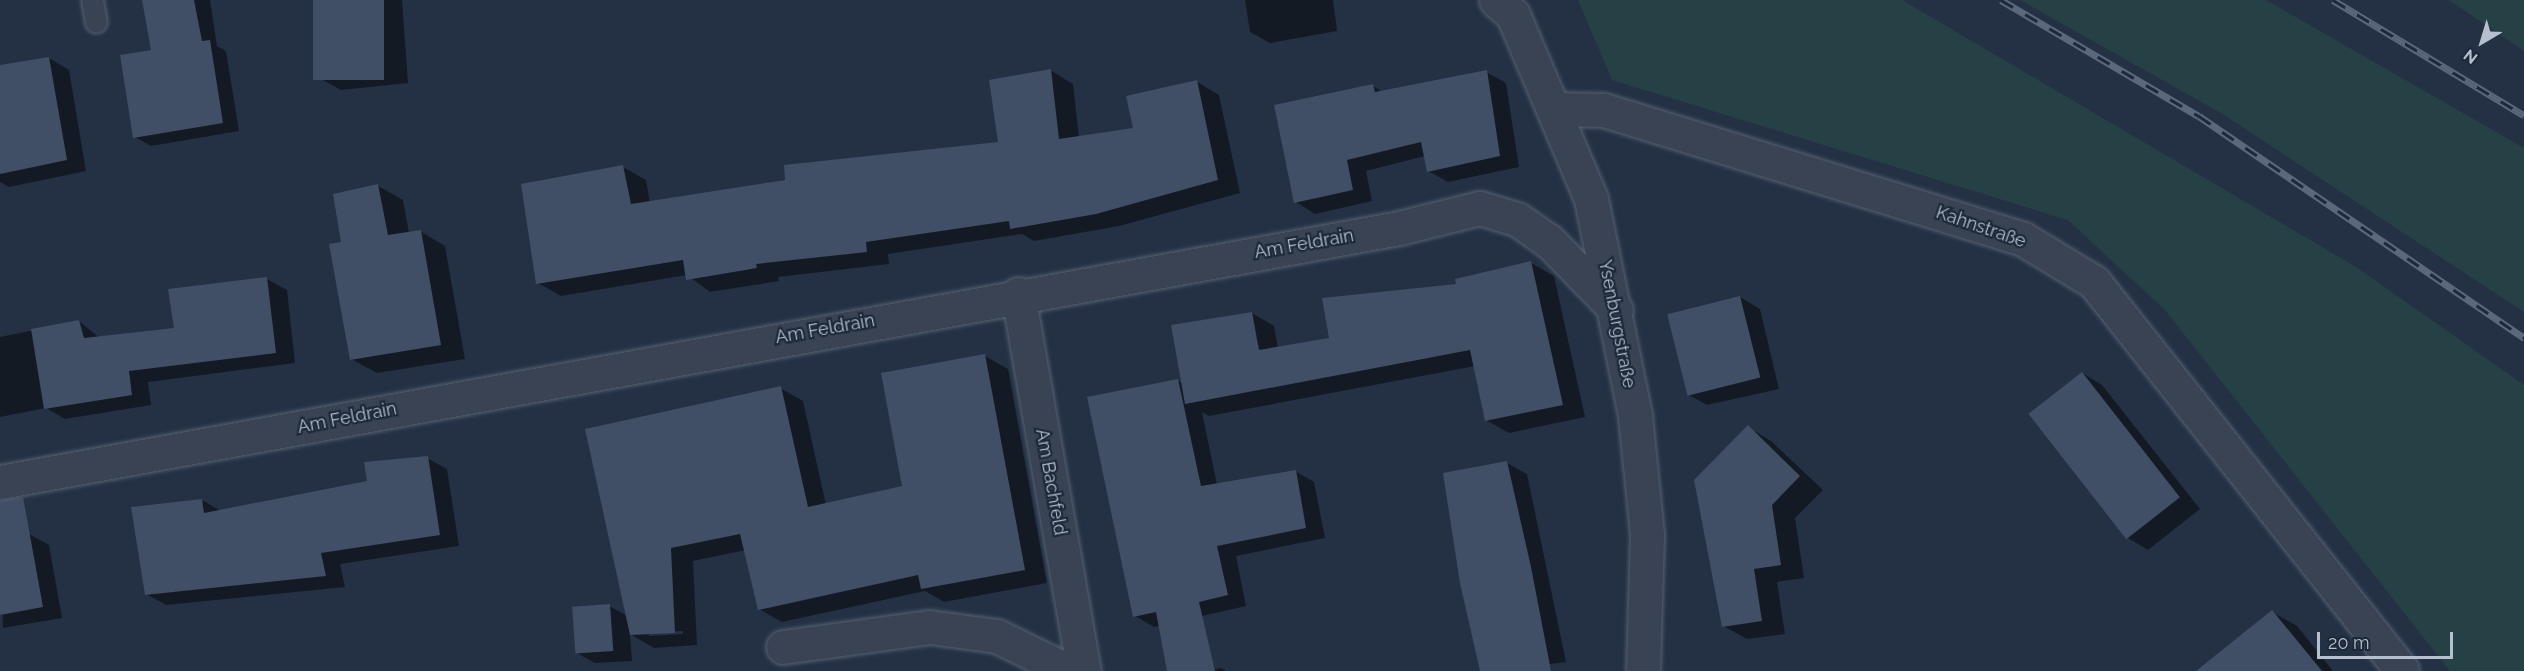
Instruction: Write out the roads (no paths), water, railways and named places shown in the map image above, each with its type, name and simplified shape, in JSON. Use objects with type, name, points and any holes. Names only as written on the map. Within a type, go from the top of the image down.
[{"type":"street","name":"Ysenburgstraße","points":[[1496,0],[1513,15],[1557,109],[1592,199],[1616,310],[1635,416],[1647,535],[1643,671]]},
{"type":"street","name":"Kahnstraße","points":[[1557,109],[1604,110],[2023,239],[2094,282],[2402,671]]},
{"type":"street","name":"Am Feldrain","points":[[0,482],[1018,294],[1400,228],[1480,208],[1517,219],[1549,241],[1616,310]]},
{"type":"street","name":"Am Bachfeld","points":[[1018,294],[1084,671]]},
{"type":"street","points":[[783,647],[930,627],[997,636],[1068,671]]},
{"type":"lane","points":[[92,0],[96,22]]},
{"type":"railway","points":[[2001,0],[2199,116],[2524,338]]},
{"type":"railway","points":[[2333,0],[2524,115]]}]
